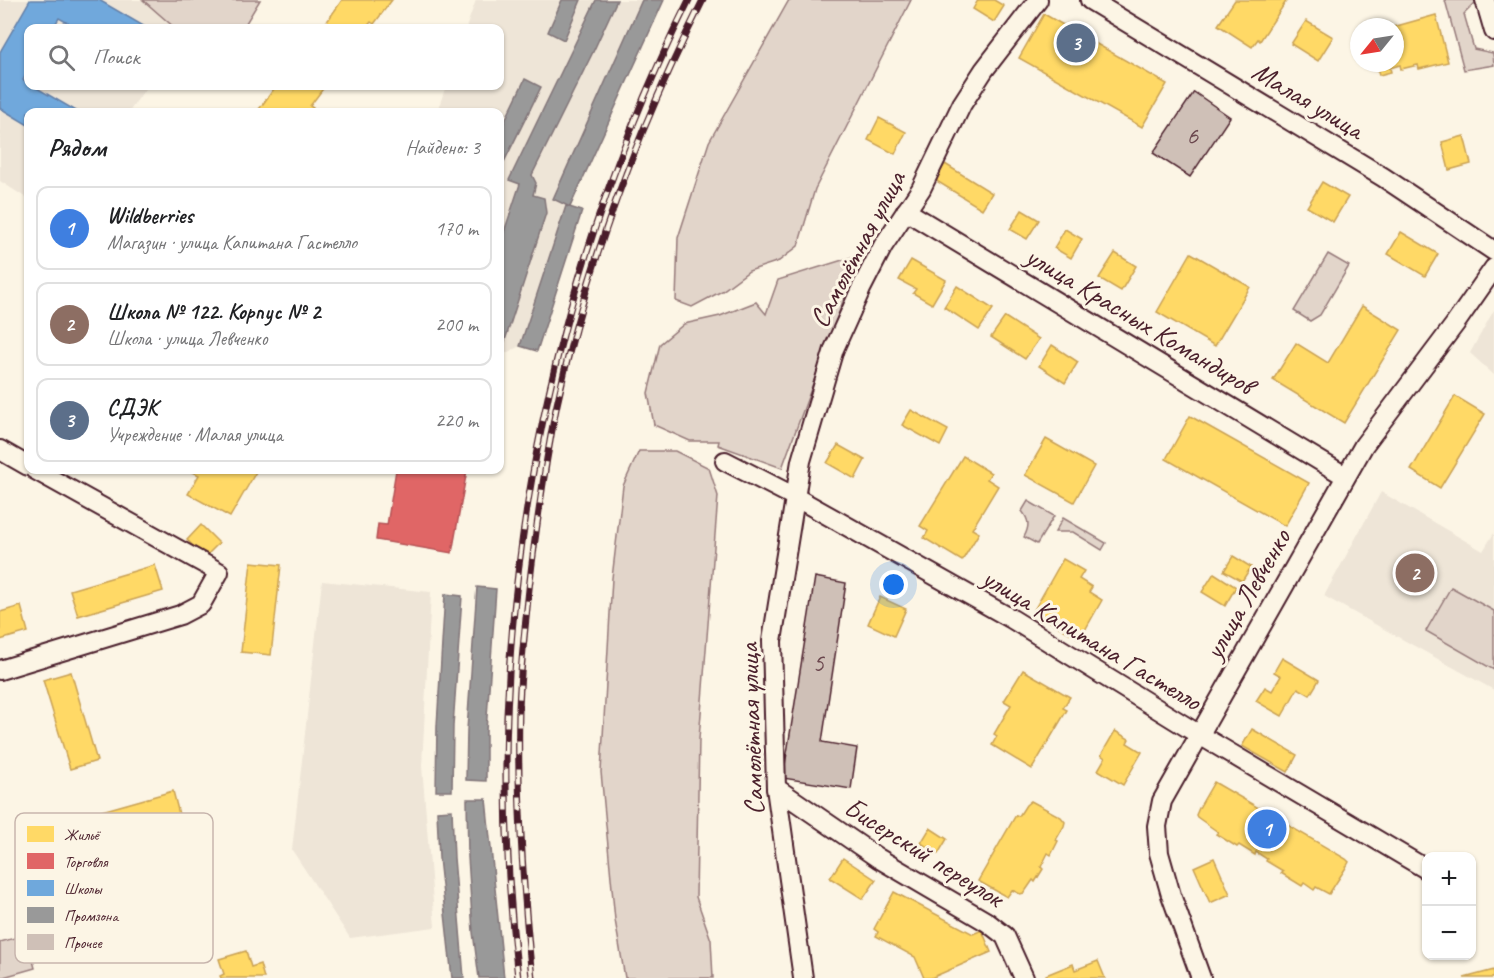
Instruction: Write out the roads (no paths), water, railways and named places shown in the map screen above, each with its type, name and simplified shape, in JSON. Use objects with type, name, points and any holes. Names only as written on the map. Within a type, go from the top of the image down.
[{"type":"street","name":"Самолётная улица","points":[[803,978],[776,788],[772,641],[801,461],[834,349],[883,246],[921,189],[962,104],[984,70],[1038,0]]},
{"type":"street","name":"Малая улица","points":[[1090,0],[1383,177],[1494,251]]},
{"type":"street","points":[[1485,0],[1494,31]]},
{"type":"street","name":"улица Красных Командиров","points":[[906,211],[1345,476]]},
{"type":"street","name":"улица Левченко","points":[[1196,976],[1159,853],[1158,826],[1162,801],[1364,445],[1494,268]]},
{"type":"street","points":[[0,450],[24,464]]},
{"type":"street","name":"улица Капитана Гастелло","points":[[725,461],[1012,619],[1198,734],[1422,867]]},
{"type":"street","points":[[0,670],[180,615],[201,604],[219,572],[42,474]]},
{"type":"street","name":"Бисерский переулок","points":[[776,788],[878,858],[987,922],[1005,936],[1024,978]]},
{"type":"railway","points":[[518,978],[508,852],[507,726],[515,601],[532,476],[558,353],[593,233],[637,115],[689,0]]},
{"type":"railway","points":[[532,978],[521,844],[519,710],[529,589],[548,454],[556,409],[582,303],[616,200],[657,98],[703,0]]},
{"type":"place","name":"СДЭК","points":[[1076,43]]},
{"type":"place","name":"Школа № 122. Корпус № 2","points":[[1415,573]]},
{"type":"place","name":"Wildberries","points":[[1267,829]]}]
